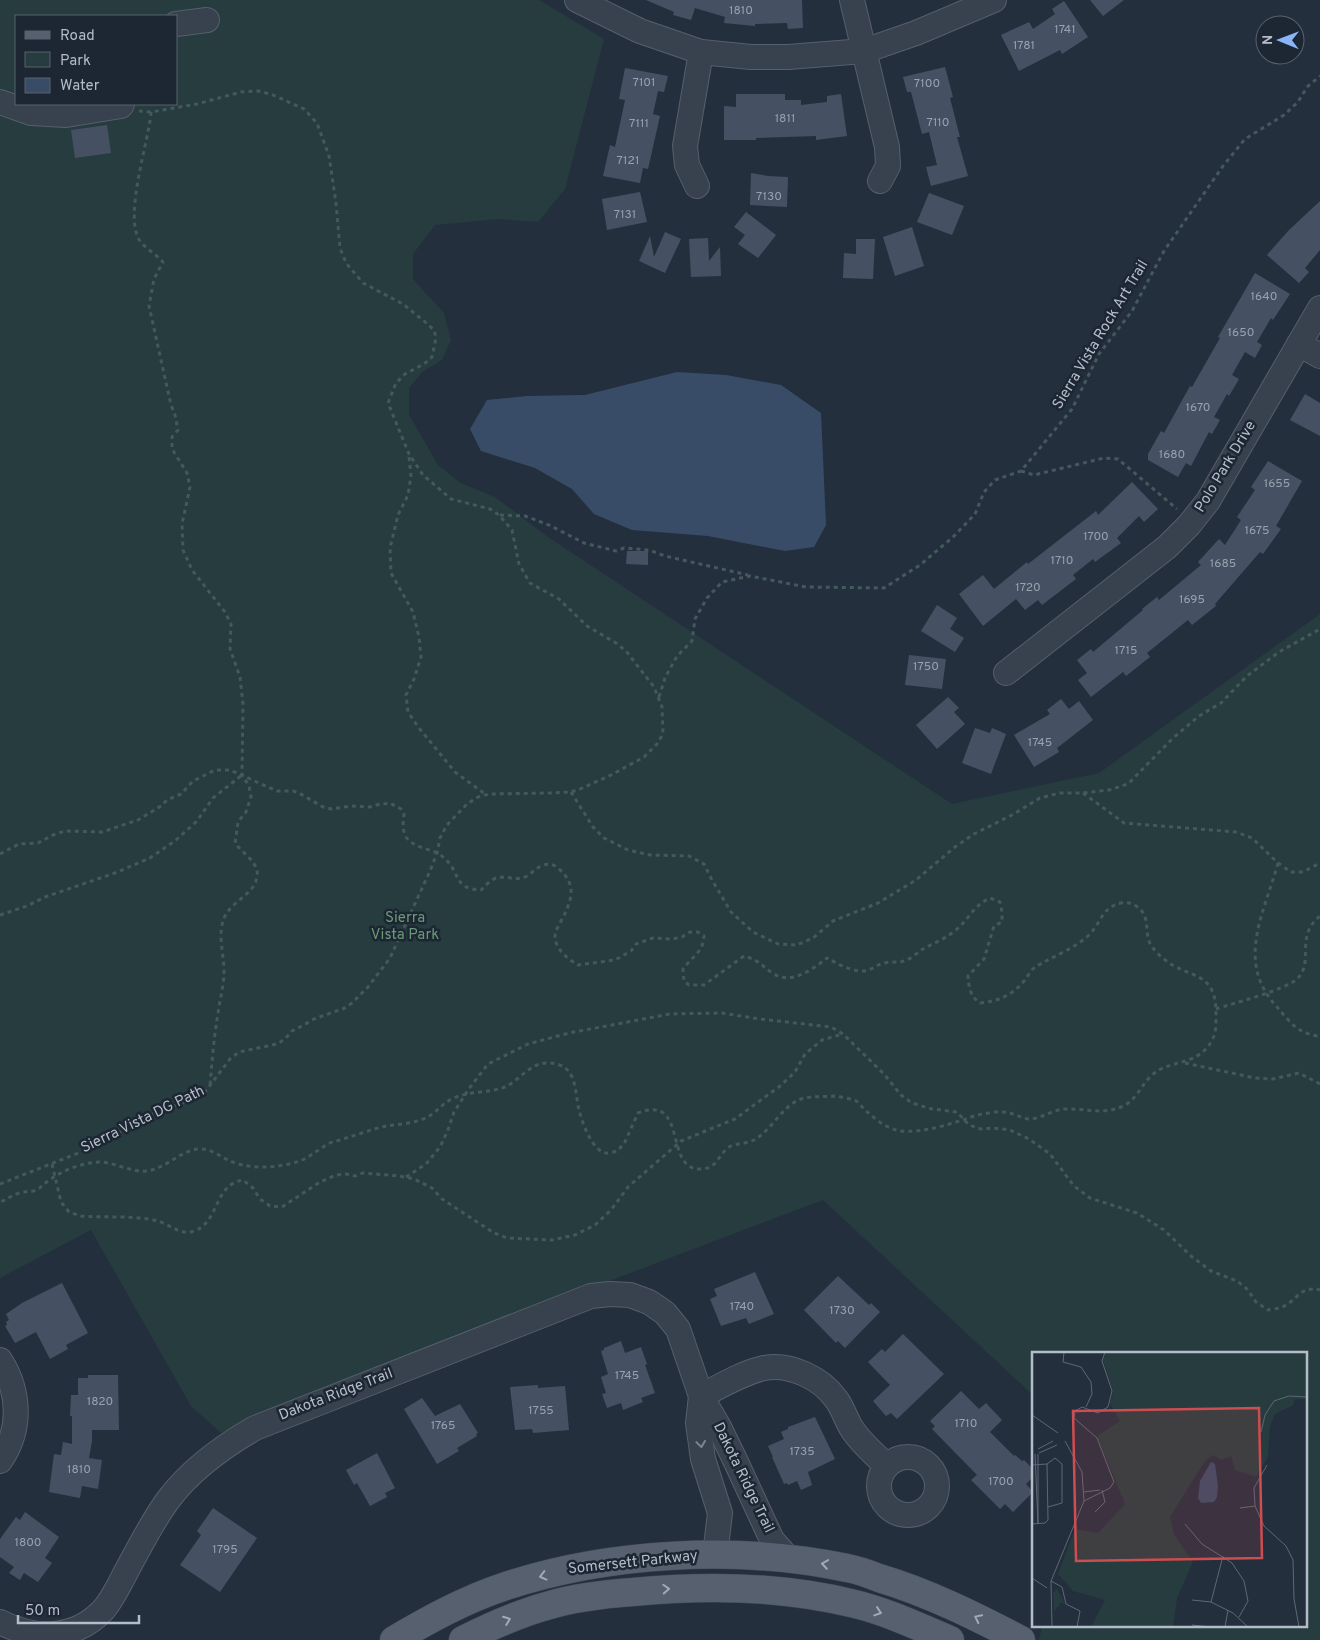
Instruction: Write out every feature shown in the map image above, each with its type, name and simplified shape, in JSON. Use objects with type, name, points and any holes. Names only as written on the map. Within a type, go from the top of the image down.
[{"type":"main road","name":"Somersett Parkway","points":[[394,1640],[452,1608],[502,1588],[538,1577],[577,1568],[631,1560],[715,1555],[788,1558],[848,1568],[913,1588],[980,1618],[1021,1640]]},
{"type":"main road","name":"Somersett Parkway","points":[[463,1640],[505,1620],[551,1604],[603,1595],[664,1589],[733,1588],[799,1593],[855,1604],[901,1619],[950,1640]]},
{"type":"street","points":[[577,0],[640,31],[701,52],[751,57],[788,57],[864,51],[916,33],[994,0]]},
{"type":"street","points":[[852,0],[887,146],[888,166],[880,181]]},
{"type":"street","points":[[178,24],[207,20]]},
{"type":"street","points":[[698,186],[687,165],[685,146],[701,52]]},
{"type":"street","points":[[0,102],[31,113],[66,115],[122,105]]},
{"type":"street","name":"Polo Park Drive","points":[[1006,673],[1167,547],[1189,525],[1208,501],[1320,308]]},
{"type":"street","points":[[1299,344],[1320,356]]},
{"type":"street","name":"Dakota Ridge Trail","points":[[0,1622],[19,1631],[37,1635],[58,1635],[70,1632],[93,1619],[114,1596],[150,1526],[178,1488],[199,1466],[255,1428],[591,1296],[610,1294],[630,1296],[649,1302],[665,1313],[678,1329],[701,1396],[719,1427],[772,1540],[788,1558]]},
{"type":"street","points":[[0,1360],[13,1386],[16,1402],[13,1436],[0,1461]]},
{"type":"street","points":[[701,1396],[765,1368],[777,1367],[800,1372],[814,1379],[836,1398],[852,1430],[886,1466]]},
{"type":"street","name":"Dakota Ridge Trail","points":[[701,1396],[698,1423],[703,1459],[720,1513],[715,1555]]},
{"type":"path","name":"Sierra Vista Rock Art Trail","points":[[1021,471],[1072,409],[1099,354],[1132,310],[1164,250],[1223,166],[1245,139],[1284,115],[1298,102],[1311,83],[1320,76]]},
{"type":"path","points":[[122,105],[151,112],[196,104],[241,92],[259,91],[304,109],[317,123],[329,156],[340,248],[346,263],[363,283],[403,304],[434,330],[436,338],[432,357],[424,364],[405,374],[396,384],[388,403],[409,454],[423,475],[451,499],[490,509],[499,515],[524,516],[549,525],[584,543],[616,551],[624,548],[649,550],[665,556],[750,576],[806,586],[884,588],[920,565],[953,537],[975,514],[984,492],[995,480],[1021,471],[1034,475],[1104,458],[1118,459],[1179,511],[1189,525]]},
{"type":"path","points":[[151,112],[150,128],[136,190],[135,224],[140,240],[162,262],[154,279],[149,306],[171,405],[176,415],[178,430],[172,437],[172,449],[187,473],[190,487],[182,524],[183,550],[192,570],[225,612],[231,624],[230,649],[240,678],[243,704],[242,775],[248,786],[250,797],[246,812],[238,822],[235,843],[256,865],[258,876],[252,888],[244,897],[229,908],[223,922],[221,941],[224,972],[210,1086]]},
{"type":"path","points":[[409,454],[411,476],[408,495],[398,515],[390,548],[391,573],[413,612],[419,637],[421,658],[406,695],[408,712],[455,772],[485,795]]},
{"type":"path","name":"Sierra Vista DG Path","points":[[0,1184],[106,1141],[144,1117],[187,1101],[205,1092],[217,1074],[239,1052],[277,1044],[292,1031],[314,1019],[345,1008],[361,994],[390,958],[420,895],[437,853],[440,838],[447,825],[467,804],[485,795],[571,792],[622,770],[644,757],[657,744],[663,734],[662,707],[649,679],[626,651],[587,626],[559,599],[530,583],[519,564],[512,530],[499,515]]},
{"type":"path","points":[[658,698],[665,678],[677,656],[692,641],[695,619],[707,598],[722,582],[750,576]]},
{"type":"path","points":[[571,792],[593,827],[604,838],[628,850],[650,855],[689,856],[704,864],[731,912],[753,932],[778,944],[798,945],[813,938],[833,921],[878,903],[916,880],[955,847],[974,834],[1012,815],[1040,798],[1060,793],[1109,790],[1128,784],[1172,739],[1199,716],[1221,703],[1247,676],[1279,652],[1308,634],[1320,629]]},
{"type":"path","points":[[0,854],[19,844],[38,843],[53,835],[65,832],[102,832],[138,820],[161,806],[167,800],[181,794],[192,781],[215,770],[230,770],[277,791],[299,793],[317,805],[332,809],[351,806],[370,807],[384,803],[396,805],[404,814],[403,830],[405,836],[448,861],[459,882],[472,890],[480,890],[498,877],[520,880],[546,864],[556,866],[567,879],[572,895],[570,903],[556,930],[557,945],[567,957],[578,965],[616,960],[631,950],[636,944],[653,938],[672,939],[682,937],[690,932],[698,932],[704,936],[704,943],[700,951],[683,969],[684,981],[690,985],[704,985],[744,956],[764,964],[776,975],[784,978],[800,975],[827,958],[843,966],[864,971],[881,964],[904,961],[950,935],[967,919],[973,909],[990,898],[1000,902],[1002,922],[994,926],[984,959],[968,976],[969,987],[974,999],[980,1003],[990,1002],[1001,1000],[1010,995],[1024,982],[1035,967],[1066,951],[1084,938],[1098,924],[1104,911],[1120,904],[1130,903],[1139,908],[1145,915],[1151,946],[1163,959],[1196,975],[1209,985],[1215,998],[1216,1009],[1215,1033],[1210,1043],[1194,1059],[1163,1067],[1153,1074],[1134,1099],[1114,1110],[1093,1112],[1062,1109],[1052,1114],[1029,1119],[1005,1111],[984,1114],[923,1130],[898,1131],[881,1123],[863,1109],[857,1101],[837,1096],[812,1097],[790,1105],[768,1129],[752,1141],[731,1146],[712,1167],[701,1170],[691,1168],[684,1160],[677,1145],[672,1124],[661,1110],[647,1110],[638,1113],[624,1144],[617,1151],[605,1153],[598,1148],[586,1133],[579,1110],[574,1079],[560,1066],[540,1063],[503,1088],[454,1097],[444,1103],[436,1112],[421,1120],[355,1134],[342,1140],[333,1141],[307,1158],[276,1166],[257,1167],[241,1165],[204,1149],[192,1150],[181,1155],[173,1162],[145,1172],[100,1162],[63,1171],[43,1184],[38,1190],[14,1194],[0,1202]]},
{"type":"path","points":[[0,915],[115,873],[150,858],[176,840],[197,821],[213,798],[242,775]]},
{"type":"path","points":[[1082,793],[1124,823],[1236,832],[1252,838],[1278,863],[1291,872],[1304,872],[1320,864]]},
{"type":"path","points":[[1278,863],[1259,924],[1254,956],[1258,977],[1268,998],[1300,1031],[1320,1037]]},
{"type":"path","points":[[1216,1009],[1285,986],[1297,979],[1303,969],[1305,938],[1312,922],[1320,916]]},
{"type":"path","points":[[406,1177],[426,1164],[440,1148],[454,1112],[488,1064],[528,1044],[569,1033],[670,1014],[722,1013],[830,1027],[843,1034],[884,1074],[901,1095],[912,1104],[957,1112],[968,1125],[981,1129],[1010,1130],[1030,1139],[1050,1154],[1074,1186],[1090,1198],[1137,1213],[1164,1230],[1190,1256],[1211,1271],[1237,1281],[1247,1289],[1256,1302],[1268,1310],[1280,1308],[1309,1288],[1320,1290]]},
{"type":"path","points":[[52,1164],[61,1202],[69,1212],[81,1216],[157,1221],[183,1233],[195,1231],[207,1223],[224,1189],[233,1182],[243,1180],[253,1188],[260,1199],[270,1206],[282,1207],[320,1182],[336,1175],[382,1174],[414,1178],[432,1188],[442,1199],[494,1233],[507,1238],[552,1240],[574,1235],[595,1225],[628,1187],[677,1145],[696,1134],[735,1118],[780,1086],[795,1072],[805,1054],[822,1040],[843,1034]]},
{"type":"path","points":[[1183,1062],[1255,1078],[1274,1079],[1300,1074],[1320,1084]]},
{"type":"green space","name":"Sierra Vista Park","points":[[0,0],[539,0],[604,39],[565,189],[538,222],[498,219],[435,225],[413,254],[413,279],[444,313],[451,340],[442,360],[422,372],[409,388],[409,415],[438,465],[459,482],[495,497],[548,537],[952,804],[1099,773],[1320,614],[1320,1640],[1039,1640],[1042,1628],[1308,1628],[1308,1352],[1032,1352],[1032,1394],[823,1200],[588,1289],[221,1433],[191,1406],[91,1230],[0,1278]]},
{"type":"water","points":[[677,372],[726,375],[781,385],[821,413],[826,525],[814,547],[785,551],[708,536],[632,530],[594,514],[572,489],[535,468],[481,451],[470,429],[487,400],[527,396],[585,395]]},
{"type":"building","points":[[646,0],[802,0],[803,28],[788,29],[787,23],[755,24],[755,26],[724,23],[725,17],[695,8],[691,20],[673,15],[674,12]]},
{"type":"building","points":[[1090,0],[1124,0],[1103,16]]},
{"type":"building","points":[[1064,1],[1088,37],[1062,54],[1060,50],[1019,71],[1001,35],[1029,22],[1033,29],[1055,14],[1052,9]]},
{"type":"building","points":[[945,67],[953,97],[950,98],[960,137],[957,137],[968,176],[931,186],[926,167],[937,165],[929,132],[922,134],[911,92],[907,92],[903,77]]},
{"type":"building","points":[[625,68],[668,76],[664,92],[658,91],[653,114],[660,116],[648,169],[643,168],[640,183],[603,176],[610,145],[615,147],[625,100],[619,99]]},
{"type":"building","points":[[736,94],[785,94],[785,100],[801,100],[801,105],[827,102],[827,96],[841,94],[847,136],[816,140],[816,136],[724,140],[724,106],[736,107]]},
{"type":"building","points":[[107,125],[111,153],[75,158],[71,130]]},
{"type":"building","points":[[751,173],[788,177],[787,207],[750,205]]},
{"type":"building","points":[[640,192],[647,222],[607,230],[602,199]]},
{"type":"building","points":[[929,193],[964,206],[952,235],[917,222]]},
{"type":"building","points":[[1320,201],[1320,250],[1305,268],[1309,272],[1299,283],[1267,255],[1289,230]]},
{"type":"building","points":[[746,212],[776,235],[758,258],[738,244],[745,235],[734,227]]},
{"type":"building","points":[[912,227],[924,266],[895,276],[883,237]]},
{"type":"building","points":[[665,232],[681,239],[665,273],[639,261],[650,236],[654,257]]},
{"type":"building","points":[[708,238],[709,261],[720,247],[721,276],[691,277],[689,239]]},
{"type":"building","points":[[856,239],[875,239],[873,279],[843,278],[844,253],[856,254]]},
{"type":"building","points":[[1255,273],[1290,294],[1273,320],[1271,318],[1257,342],[1262,345],[1255,358],[1245,352],[1232,375],[1239,379],[1229,396],[1227,394],[1214,417],[1220,420],[1212,434],[1209,432],[1191,466],[1186,463],[1178,477],[1148,460],[1148,454],[1161,431],[1164,433],[1190,386],[1192,387]]},
{"type":"building","points":[[1305,394],[1320,403],[1320,436],[1290,420]]},
{"type":"building","points":[[1268,461],[1302,481],[1276,526],[1281,529],[1263,554],[1260,552],[1215,604],[1216,606],[1192,625],[1188,620],[1147,653],[1150,657],[1126,676],[1123,672],[1091,697],[1078,680],[1087,673],[1077,660],[1091,649],[1093,652],[1142,609],[1157,597],[1159,600],[1201,565],[1198,562],[1219,539],[1225,545],[1241,520],[1237,517],[1255,490],[1251,487]]},
{"type":"building","points":[[1132,482],[1158,509],[1144,522],[1139,516],[1117,538],[1121,543],[1095,562],[1093,559],[1073,575],[1076,579],[1042,605],[1038,600],[1025,610],[1016,599],[983,626],[959,594],[983,575],[994,589],[1096,511],[1098,515]]},
{"type":"building","points":[[627,551],[648,551],[648,565],[626,564]]},
{"type":"building","points":[[937,605],[957,618],[950,629],[964,638],[955,652],[921,631]]},
{"type":"building","points":[[909,655],[946,659],[942,689],[905,685]]},
{"type":"building","points":[[948,697],[959,708],[954,712],[965,724],[937,749],[916,725]]},
{"type":"building","points":[[1061,699],[1069,709],[1079,701],[1093,720],[1057,748],[1059,752],[1034,767],[1014,735],[1050,714],[1047,710]]},
{"type":"building","points":[[975,728],[990,733],[992,728],[1006,734],[991,774],[962,763]]},
{"type":"building","points":[[755,1272],[774,1314],[749,1324],[746,1318],[721,1326],[710,1299],[717,1296],[714,1289]]},
{"type":"building","points":[[838,1276],[869,1305],[871,1303],[880,1312],[845,1348],[838,1341],[836,1343],[804,1310]]},
{"type":"building","points":[[62,1283],[88,1333],[66,1345],[68,1349],[50,1359],[36,1332],[15,1343],[5,1326],[9,1320],[6,1314],[22,1303]]},
{"type":"building","points":[[903,1334],[944,1374],[897,1419],[891,1413],[886,1416],[873,1401],[890,1385],[868,1362],[882,1349],[885,1352]]},
{"type":"building","points":[[621,1341],[625,1353],[641,1347],[655,1393],[641,1398],[643,1402],[623,1410],[621,1403],[607,1408],[602,1394],[606,1393],[601,1377],[608,1374],[601,1351]]},
{"type":"building","points":[[88,1375],[118,1375],[119,1430],[92,1430],[89,1458],[102,1460],[98,1489],[82,1486],[80,1498],[49,1492],[54,1454],[61,1455],[63,1442],[72,1444],[71,1395],[78,1395],[78,1378],[88,1378]]},
{"type":"building","points":[[538,1385],[538,1388],[565,1386],[569,1430],[533,1433],[532,1429],[515,1430],[510,1387]]},
{"type":"building","points":[[961,1391],[979,1409],[986,1403],[1002,1420],[990,1432],[1014,1456],[1022,1461],[1024,1460],[1032,1468],[1032,1478],[1026,1484],[1032,1493],[1013,1512],[1005,1504],[1000,1509],[971,1480],[977,1475],[932,1429],[935,1426],[930,1421]]},
{"type":"building","points":[[422,1398],[435,1416],[460,1404],[478,1433],[476,1434],[477,1436],[457,1448],[459,1451],[437,1464],[404,1409]]},
{"type":"building","points":[[815,1417],[835,1459],[808,1472],[812,1485],[801,1490],[797,1481],[788,1485],[787,1483],[784,1484],[768,1446],[784,1439],[781,1432],[788,1429],[788,1427]]},
{"type":"building","points":[[377,1453],[395,1488],[385,1493],[387,1497],[370,1506],[357,1483],[354,1485],[346,1470]]},
{"type":"building","points":[[213,1508],[257,1538],[220,1592],[180,1565],[201,1535],[197,1531]]},
{"type":"building","points":[[25,1512],[59,1537],[45,1558],[52,1563],[38,1582],[24,1573],[20,1580],[9,1573],[14,1567],[0,1557],[0,1539],[16,1517],[20,1520]]}]
